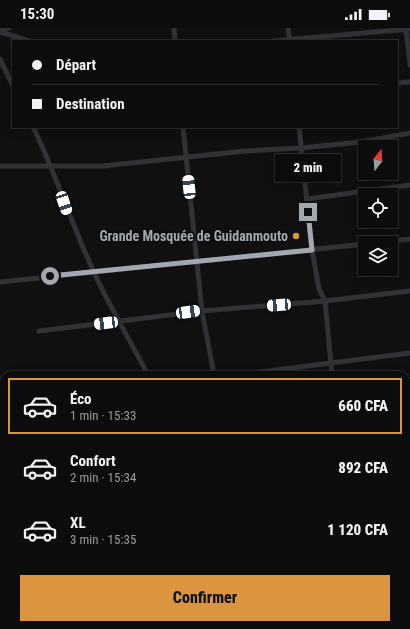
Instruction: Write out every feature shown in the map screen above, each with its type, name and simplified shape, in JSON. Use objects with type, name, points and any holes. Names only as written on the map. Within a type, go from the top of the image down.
[{"type":"street","points":[[0,32],[9,28]]},
{"type":"street","points":[[174,28],[175,40]]},
{"type":"street","points":[[288,28],[290,40],[407,29],[410,65]]},
{"type":"street","points":[[0,32],[26,40]]},
{"type":"street","points":[[0,59],[12,84]]},
{"type":"street","points":[[398,83],[410,82]]},
{"type":"street","points":[[33,128],[52,166],[68,215],[94,272],[146,371]]},
{"type":"street","points":[[183,128],[202,310],[213,371]]},
{"type":"street","points":[[299,128],[312,250],[319,289],[325,301],[332,371]]},
{"type":"street","points":[[0,166],[103,166],[244,151],[301,148],[361,142],[410,133]]},
{"type":"street","points":[[307,199],[410,185]]},
{"type":"street","points":[[398,240],[410,239]]},
{"type":"street","points":[[0,282],[358,245]]},
{"type":"street","points":[[39,331],[120,322],[202,310],[325,301],[410,292]]},
{"type":"street","points":[[271,371],[410,353]]},
{"type":"place","name":"Grande Mosquée de Guidanmouto","points":[[296,236]]},
{"type":"route","points":[[50,276],[312,250],[308,212]]}]
